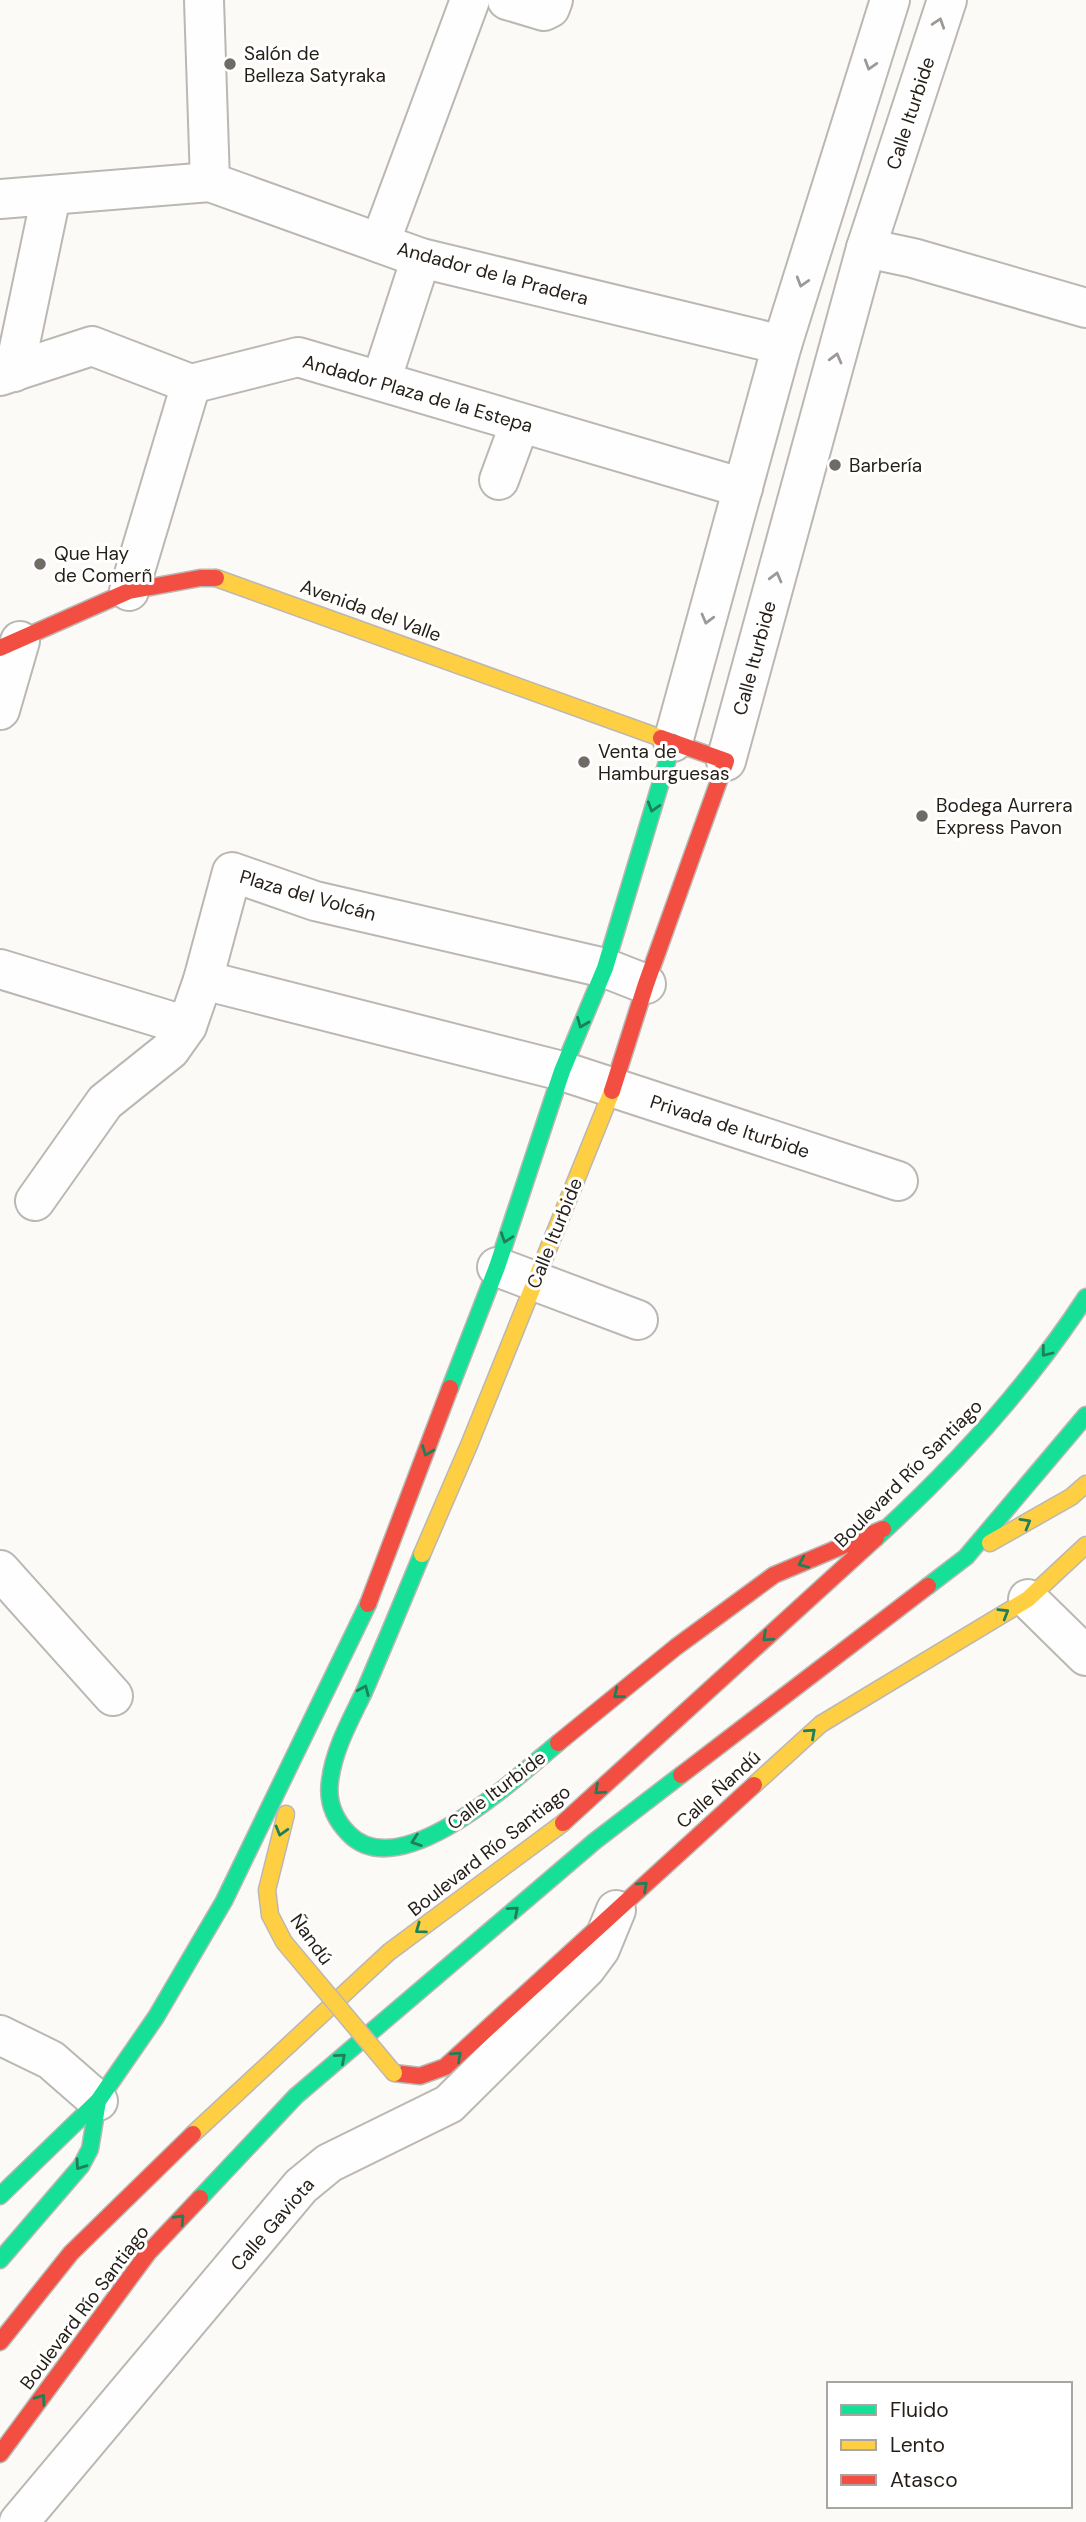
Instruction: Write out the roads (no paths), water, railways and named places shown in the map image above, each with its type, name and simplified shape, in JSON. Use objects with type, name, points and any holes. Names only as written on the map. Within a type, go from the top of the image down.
[{"type":"street","points":[[204,0],[210,182]]},
{"type":"street","points":[[380,243],[470,0]]},
{"type":"street","points":[[507,0],[544,11],[550,8],[552,0]]},
{"type":"street","name":"Calle Iturbide","points":[[888,1527],[775,1575],[676,1647],[481,1806],[450,1828],[400,1847],[380,1847],[347,1835],[336,1817],[329,1796],[333,1766],[328,1725],[366,1608],[496,1266],[562,1071],[605,968],[673,742],[782,345],[890,0]]},
{"type":"street","name":"Calle Iturbide","points":[[0,2196],[98,2101],[156,2017],[224,1901],[292,1764],[328,1725],[363,1693],[463,1457],[613,1088],[646,984],[726,761],[866,248],[947,0]]},
{"type":"street","name":"Andador de la Pradera","points":[[0,199],[210,182],[421,258],[782,345]]},
{"type":"street","points":[[7,374],[51,195]]},
{"type":"street","points":[[866,248],[913,258],[1086,307]]},
{"type":"street","points":[[381,381],[421,258]]},
{"type":"street","points":[[7,374],[92,346],[191,384],[129,591]]},
{"type":"street","name":"Andador Plaza de la Estepa","points":[[191,384],[298,356],[743,488]]},
{"type":"street","points":[[499,480],[520,423]]},
{"type":"street","name":"Avenida del Valle","points":[[10,644],[129,591],[200,578],[220,578],[726,761]]},
{"type":"street","points":[[0,710],[10,644]]},
{"type":"street","name":"Plaza del Volcán","points":[[203,980],[232,872],[315,901],[605,968],[646,984]]},
{"type":"street","points":[[0,969],[187,1026]]},
{"type":"street","points":[[35,1201],[105,1102],[170,1050],[187,1026],[203,980],[562,1071]]},
{"type":"street","name":"Privada de Iturbide","points":[[562,1071],[898,1181]]},
{"type":"street","points":[[496,1266],[638,1320]]},
{"type":"street","name":"Boulevard Río Santiago","points":[[0,2343],[71,2253],[228,2099],[389,1952],[551,1834],[888,1527],[996,1416],[1086,1297]]},
{"type":"street","name":"Boulevard Río Santiago","points":[[0,2454],[148,2253],[296,2096],[595,1841],[966,1557],[1086,1415]]},
{"type":"street","points":[[966,1557],[1071,1497],[1086,1484]]},
{"type":"street","name":"Calle Ñandú","points":[[394,2073],[420,2076],[445,2067],[821,1724],[1028,1599],[1086,1545]]},
{"type":"street","points":[[0,1570],[113,1696]]},
{"type":"street","points":[[1028,1599],[1086,1656]]},
{"type":"street","name":"Ñandú","points":[[292,1764],[285,1816],[267,1889],[270,1915],[284,1942],[394,2073]]},
{"type":"street","name":"Calle Gaviota","points":[[19,2522],[302,2186],[329,2163],[449,2104],[586,1968],[600,1949],[616,1910]]},
{"type":"street","points":[[0,2035],[51,2060],[98,2101],[90,2149],[81,2166],[0,2260]]},
{"type":"place","name":"Salón de Belleza Satyraka","points":[[230,64]]},
{"type":"place","name":"Barbería","points":[[835,465]]},
{"type":"place","name":"Que Hay de Comerñ","points":[[40,564]]},
{"type":"place","name":"Venta de Hamburguesas","points":[[584,762]]},
{"type":"place","name":"Bodega Aurrera Express Pavon","points":[[922,816]]}]
